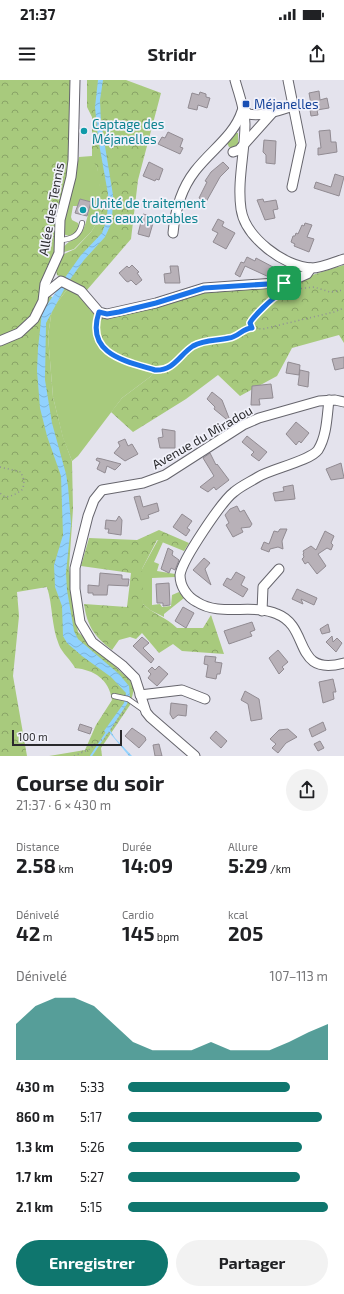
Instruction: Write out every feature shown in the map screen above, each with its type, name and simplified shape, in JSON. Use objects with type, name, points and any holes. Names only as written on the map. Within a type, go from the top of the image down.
[{"type":"street","name":"Allée des Tennis","points":[[0,341],[20,333],[30,324],[41,308],[46,293],[45,284],[58,257],[61,240],[60,220],[74,160],[75,80]]},
{"type":"street","points":[[234,80],[243,108],[245,123],[240,194],[241,211],[250,230],[270,251],[295,264],[311,268],[344,259]]},
{"type":"street","points":[[288,80],[301,145],[292,187]]},
{"type":"street","points":[[243,108],[248,114],[255,115],[294,106]]},
{"type":"street","points":[[173,233],[176,209],[182,193],[195,171],[237,124],[243,108]]},
{"type":"street","points":[[210,155],[223,151],[233,152],[239,150],[244,140],[273,112]]},
{"type":"street","points":[[245,123],[246,127],[250,131],[260,125]]},
{"type":"street","points":[[227,136],[236,130],[241,131],[244,140]]},
{"type":"street","points":[[233,152],[237,155],[242,166]]},
{"type":"street","points":[[46,293],[61,281],[66,282],[81,291],[99,312],[107,314],[209,287],[284,283],[307,274],[311,268]]},
{"type":"street","points":[[330,400],[325,429],[318,450],[303,459],[260,476],[234,492],[222,504],[181,570],[182,586],[189,596],[198,603],[223,608],[277,613],[286,619],[313,662],[327,667],[344,663]]},
{"type":"street","name":"Avenue du Miradou","points":[[195,756],[143,711],[135,678],[122,665],[98,647],[87,635],[80,622],[75,590],[75,568],[88,516],[94,500],[102,490],[142,483],[165,475],[250,421],[319,401],[330,400],[344,402]]},
{"type":"street","points":[[262,611],[263,587],[279,569]]},
{"type":"street","points":[[140,695],[182,690],[205,699]]},
{"type":"lane","points":[[61,240],[71,238],[76,235],[81,229],[82,223]]},
{"type":"lane","points":[[114,696],[128,699],[143,711]]},
{"type":"path","points":[[284,283],[290,288],[297,289]]},
{"type":"path","points":[[252,328],[250,323],[251,320],[278,296],[297,289],[314,287],[330,292],[344,290]]},
{"type":"path","points":[[99,312],[96,322],[97,333],[104,350],[123,360],[155,370],[172,366],[188,350],[197,344],[230,338],[247,328],[263,329],[334,312],[344,308]]},
{"type":"path","points":[[0,466],[21,472],[24,481],[23,489],[19,493],[5,497],[0,493]]},
{"type":"path","points":[[74,756],[93,747],[99,740],[104,740],[130,702],[143,711]]},
{"type":"green space","points":[[0,80],[71,80],[72,158],[57,246],[42,292],[54,298],[65,284],[69,287],[52,309],[48,336],[53,397],[63,437],[72,461],[73,509],[69,568],[78,632],[135,685],[130,705],[101,748],[102,756],[49,756],[85,750],[96,725],[112,700],[108,686],[100,677],[94,673],[75,668],[60,648],[56,638],[47,587],[17,592],[19,616],[13,676],[27,756],[0,756]]},
{"type":"green space","points":[[87,80],[126,80],[161,93],[138,180],[131,239],[87,290],[57,275],[56,270],[64,254],[75,249],[91,232],[98,221],[102,208],[97,167],[92,160],[92,117],[87,107]]},
{"type":"green space","points":[[234,133],[238,133],[238,144],[234,148],[229,147],[227,143]]},
{"type":"green space","points":[[92,156],[99,176],[102,208],[98,221],[91,232],[74,249],[61,253],[67,243],[81,233],[86,222],[91,202],[80,199],[78,206],[73,206],[71,217],[72,220],[78,223],[79,227],[75,233],[69,236],[63,234],[63,222],[79,157]]},
{"type":"green space","points":[[344,265],[344,343],[339,335],[292,348],[277,376],[240,396],[218,375],[186,399],[133,432],[111,412],[122,398],[150,377],[154,372],[152,366],[126,360],[108,352],[102,345],[99,329],[99,318],[114,316],[195,293],[309,276]]},
{"type":"green space","points":[[69,287],[80,295],[90,310],[99,318],[98,333],[113,355],[152,366],[154,372],[150,377],[122,398],[78,456],[72,461],[63,438],[53,397],[48,336],[52,309]]},
{"type":"green space","points":[[159,530],[189,543],[184,551],[157,540],[142,569],[143,604],[177,628],[203,628],[211,615],[224,654],[182,651],[173,644],[159,653],[142,633],[136,639],[130,637],[119,640],[112,650],[96,636],[90,625],[85,612],[84,604],[127,607],[131,573],[81,566],[89,538],[137,540]]},
{"type":"green space","points":[[158,540],[163,542],[154,562],[159,564],[157,571],[175,574],[176,577],[152,578],[152,605],[160,604],[162,607],[171,606],[172,595],[179,592],[184,598],[164,614],[164,617],[150,610],[143,604],[141,594],[142,569]]},
{"type":"water","points":[[98,80],[103,80],[100,100],[101,122],[113,195],[112,222],[105,237],[84,260],[69,281],[64,279],[81,255],[102,233],[107,219],[108,194],[98,138],[95,107]]},
{"type":"water","points":[[62,283],[66,286],[46,323],[45,380],[52,423],[68,486],[71,524],[66,573],[67,590],[74,631],[78,639],[119,674],[129,686],[130,696],[127,704],[110,730],[115,738],[132,756],[129,756],[109,732],[107,734],[104,731],[124,703],[126,693],[111,677],[67,643],[63,636],[62,606],[55,587],[54,565],[63,535],[61,476],[47,436],[40,408],[37,371],[42,312]]},
{"type":"building","points":[[319,91],[320,100],[327,98],[329,108],[317,110],[318,115],[311,116],[310,110],[312,110],[309,93]]},
{"type":"building","points":[[200,92],[206,94],[206,97],[210,98],[207,108],[198,105],[197,110],[188,108],[192,93],[199,95]]},
{"type":"building","points":[[330,130],[331,142],[336,142],[337,152],[318,155],[318,148],[321,148],[319,131]]},
{"type":"building","points":[[168,132],[183,139],[180,147],[183,148],[180,154],[158,144],[162,137],[165,138]]},
{"type":"building","points":[[264,140],[276,141],[275,164],[266,163],[266,155],[263,152]]},
{"type":"building","points":[[149,162],[163,169],[159,180],[156,179],[155,181],[143,176]]},
{"type":"building","points":[[223,162],[229,168],[220,177],[206,202],[199,198],[207,182],[205,181],[211,172]]},
{"type":"building","points":[[335,174],[344,177],[339,196],[314,188],[316,182],[331,187]]},
{"type":"building","name":"Unité de traitement des eaux potables","points":[[80,199],[91,202],[87,216],[75,213]]},
{"type":"building","points":[[263,199],[264,202],[276,200],[278,209],[273,210],[275,218],[265,220],[257,200]]},
{"type":"building","points":[[143,214],[151,216],[150,221],[153,223],[149,237],[138,234]]},
{"type":"building","points":[[218,219],[224,222],[222,226],[235,233],[226,249],[213,242],[218,233],[212,230]]},
{"type":"building","points":[[305,223],[312,225],[307,237],[314,239],[309,252],[294,246],[295,244],[291,242],[293,236],[295,236],[296,233],[298,234],[302,225],[304,226]]},
{"type":"building","points":[[247,257],[255,261],[256,258],[273,267],[269,277],[245,266],[240,277],[235,274],[241,262],[244,263]]},
{"type":"building","points":[[132,265],[139,272],[137,273],[142,280],[136,285],[131,280],[128,282],[126,281],[119,273],[127,266],[129,268]]},
{"type":"building","points":[[170,266],[178,266],[180,283],[165,283],[164,274],[171,273]]},
{"type":"building","points":[[344,357],[344,368],[335,370],[332,359]]},
{"type":"building","points":[[288,362],[300,365],[299,375],[286,373]]},
{"type":"building","points":[[300,370],[309,372],[308,387],[298,385]]},
{"type":"building","points":[[271,384],[273,398],[259,399],[260,405],[251,405],[252,386]]},
{"type":"building","points":[[212,392],[222,400],[231,423],[214,409],[215,407],[207,399]]},
{"type":"building","points":[[296,422],[309,433],[301,443],[299,441],[296,445],[286,434]]},
{"type":"building","points":[[162,429],[175,431],[175,448],[160,448],[158,438],[163,437]]},
{"type":"building","points":[[247,436],[267,452],[259,461],[251,455],[254,452],[242,442]]},
{"type":"building","points":[[125,439],[128,446],[132,444],[138,454],[125,461],[114,453],[120,446],[118,442]]},
{"type":"building","points":[[210,453],[216,465],[217,464],[229,480],[216,490],[214,487],[208,492],[200,487],[214,476],[203,458]]},
{"type":"building","points":[[97,458],[121,464],[115,470],[107,466],[105,473],[97,469],[100,462],[96,460]]},
{"type":"building","points":[[341,463],[344,478],[331,480],[326,469]]},
{"type":"building","points":[[293,485],[295,499],[275,501],[273,493],[284,491],[283,487]]},
{"type":"building","points":[[140,496],[143,507],[157,503],[159,511],[148,515],[149,518],[141,520],[134,497]]},
{"type":"building","points":[[237,506],[240,512],[244,510],[252,524],[250,527],[241,528],[243,532],[233,537],[226,525],[229,523],[225,515],[230,509]]},
{"type":"building","points":[[182,514],[192,521],[187,528],[190,530],[186,536],[173,527]]},
{"type":"building","points":[[119,516],[122,520],[121,535],[108,533],[109,529],[105,529],[106,520],[116,521]]},
{"type":"building","points":[[280,529],[287,529],[282,541],[283,549],[278,547],[270,549],[269,552],[261,549],[264,542],[269,544],[274,531],[278,532]]},
{"type":"building","points":[[325,531],[334,536],[331,543],[333,545],[331,550],[327,548],[318,554],[326,566],[317,574],[308,562],[305,564],[302,559],[304,557],[303,551],[311,546],[316,550]]},
{"type":"building","points":[[168,548],[173,551],[172,555],[179,560],[175,570],[171,568],[169,573],[161,569]]},
{"type":"building","points":[[204,558],[210,563],[205,569],[211,585],[193,570]]},
{"type":"building","points":[[236,572],[245,577],[241,585],[248,589],[243,597],[223,585],[227,578],[231,580]]},
{"type":"building","points":[[100,573],[122,575],[122,579],[129,579],[128,586],[108,585],[107,595],[93,595],[93,593],[88,593],[88,585],[99,586]]},
{"type":"building","points":[[169,583],[170,605],[163,606],[163,603],[157,603],[156,584]]},
{"type":"building","points":[[297,589],[317,598],[314,605],[301,599],[303,604],[292,599]]},
{"type":"building","points":[[183,607],[194,613],[186,628],[175,621]]},
{"type":"building","points":[[252,622],[255,630],[250,632],[252,636],[229,644],[224,631]]},
{"type":"building","points":[[328,624],[330,632],[322,634],[320,629]]},
{"type":"building","points":[[332,636],[333,642],[337,638],[342,643],[336,652],[326,642]]},
{"type":"building","points":[[142,637],[149,643],[143,648],[154,659],[151,663],[133,646]]},
{"type":"building","points":[[278,650],[288,662],[282,667],[284,669],[279,674],[269,658]]},
{"type":"building","points":[[205,656],[216,657],[215,662],[222,663],[220,674],[217,674],[216,679],[206,677],[208,665],[204,664]]},
{"type":"building","points":[[159,666],[168,674],[157,686],[148,678],[151,674],[148,671],[152,667],[155,670]]},
{"type":"building","points":[[333,679],[336,692],[333,692],[334,699],[323,703],[319,682]]},
{"type":"building","points":[[245,691],[259,699],[262,719],[251,721],[248,704],[241,700]]},
{"type":"building","points":[[171,703],[187,705],[186,716],[178,715],[173,719],[170,714]]},
{"type":"building","points":[[323,722],[326,730],[312,737],[309,729]]},
{"type":"building","points":[[80,724],[92,728],[90,734],[78,730]]},
{"type":"building","points":[[132,728],[145,737],[146,740],[139,748],[125,736]]},
{"type":"building","points":[[288,729],[297,737],[286,743],[278,753],[272,748],[276,744],[270,739],[279,730]]},
{"type":"building","points":[[216,731],[227,741],[221,748],[210,738]]},
{"type":"building","points":[[320,741],[324,748],[318,751],[314,744]]},
{"type":"building","points":[[159,744],[162,756],[155,756],[153,745]]},
{"type":"waterway","points":[[91,756],[107,732]]},
{"type":"place","name":"Méjanelles","points":[[246,104]]},
{"type":"place","name":"Captage des Méjanelles","points":[[84,131]]},
{"type":"place","name":"Unité de traitement des eaux potables","points":[[83,210]]},
{"type":"route","points":[[284,283],[290,288],[297,289],[278,296],[269,303],[251,320],[250,323],[252,328],[247,328],[234,337],[220,338],[197,344],[188,350],[175,364],[162,370],[155,370],[129,362],[110,354],[102,347],[97,333],[96,322],[99,312],[107,314],[119,312],[156,303],[187,292],[209,287],[284,283]]}]
